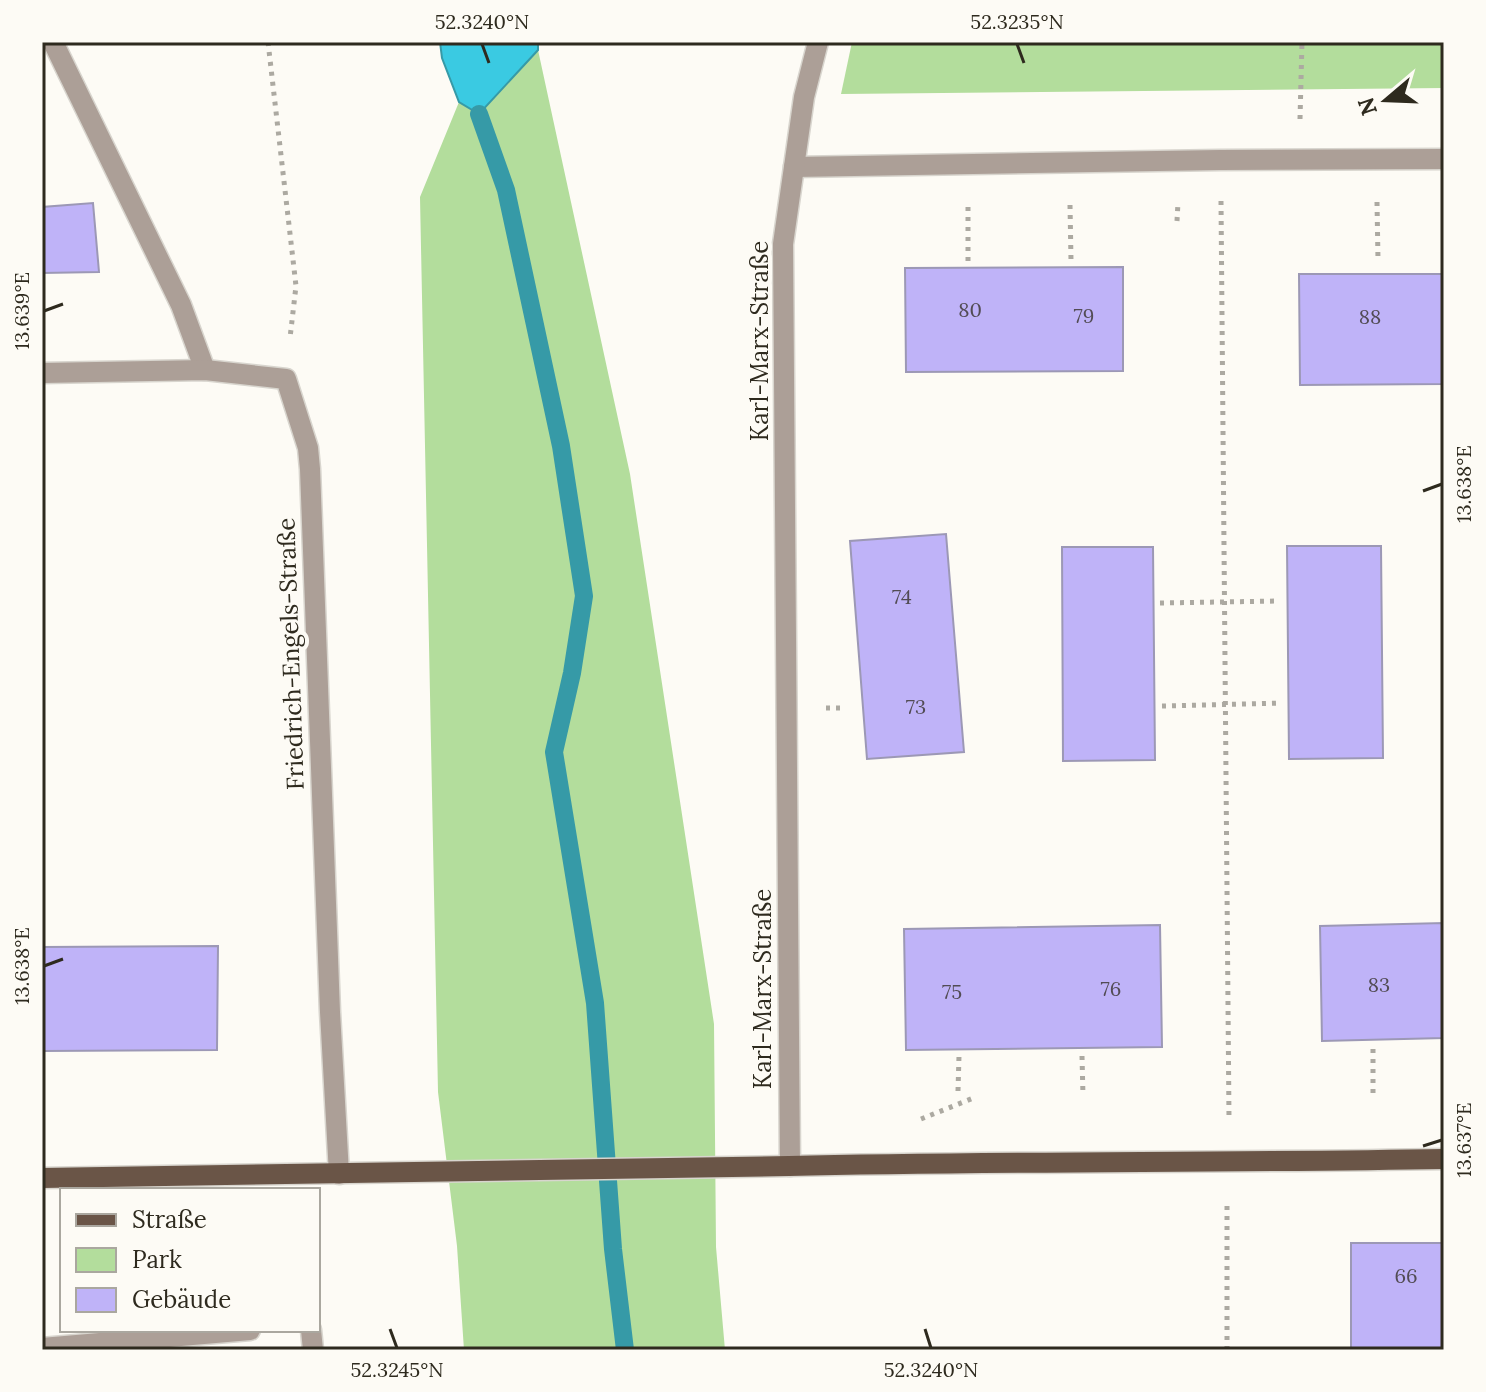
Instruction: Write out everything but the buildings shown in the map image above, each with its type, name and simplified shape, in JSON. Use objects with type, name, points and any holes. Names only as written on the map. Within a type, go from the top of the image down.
[{"type":"main road","points":[[42,1178],[301,1183],[339,1174],[1444,1159]]},
{"type":"street","points":[[53,42],[181,305],[205,370]]},
{"type":"street","name":"Karl-Marx-Straße","points":[[790,1166],[783,244],[804,97],[818,42]]},
{"type":"street","points":[[794,167],[1444,159]]},
{"type":"street","points":[[42,373],[205,370],[286,379]]},
{"type":"street","name":"Friedrich-Engels-Straße","points":[[286,379],[308,448],[310,469],[339,1174]]},
{"type":"street","points":[[42,1348],[227,1332]]},
{"type":"path","points":[[268,42],[296,286],[286,379]]},
{"type":"path","points":[[1301,88],[1302,42]]},
{"type":"path","points":[[1220,160],[1227,1350]]},
{"type":"path","points":[[1377,202],[1378,260]]},
{"type":"path","points":[[1070,205],[1071,260]]},
{"type":"path","points":[[968,206],[968,262]]},
{"type":"path","points":[[1160,603],[1279,601]]},
{"type":"path","points":[[1162,706],[1281,703]]},
{"type":"path","points":[[1373,1048],[1373,1093]]},
{"type":"path","points":[[958,1091],[959,1056]]},
{"type":"path","points":[[1082,1056],[1083,1096]]},
{"type":"green space","points":[[852,42],[1444,42],[1444,88],[841,94]]},
{"type":"green space","points":[[538,50],[630,474],[714,1024],[716,1247],[725,1350],[464,1350],[457,1246],[438,1092],[420,197],[459,102],[479,114]]},
{"type":"water","points":[[440,42],[538,42],[538,50],[479,114],[459,102],[442,58]]},
{"type":"waterway","points":[[479,114],[506,190],[561,446],[584,596],[572,673],[554,752],[595,1003],[613,1249],[625,1350]]}]
